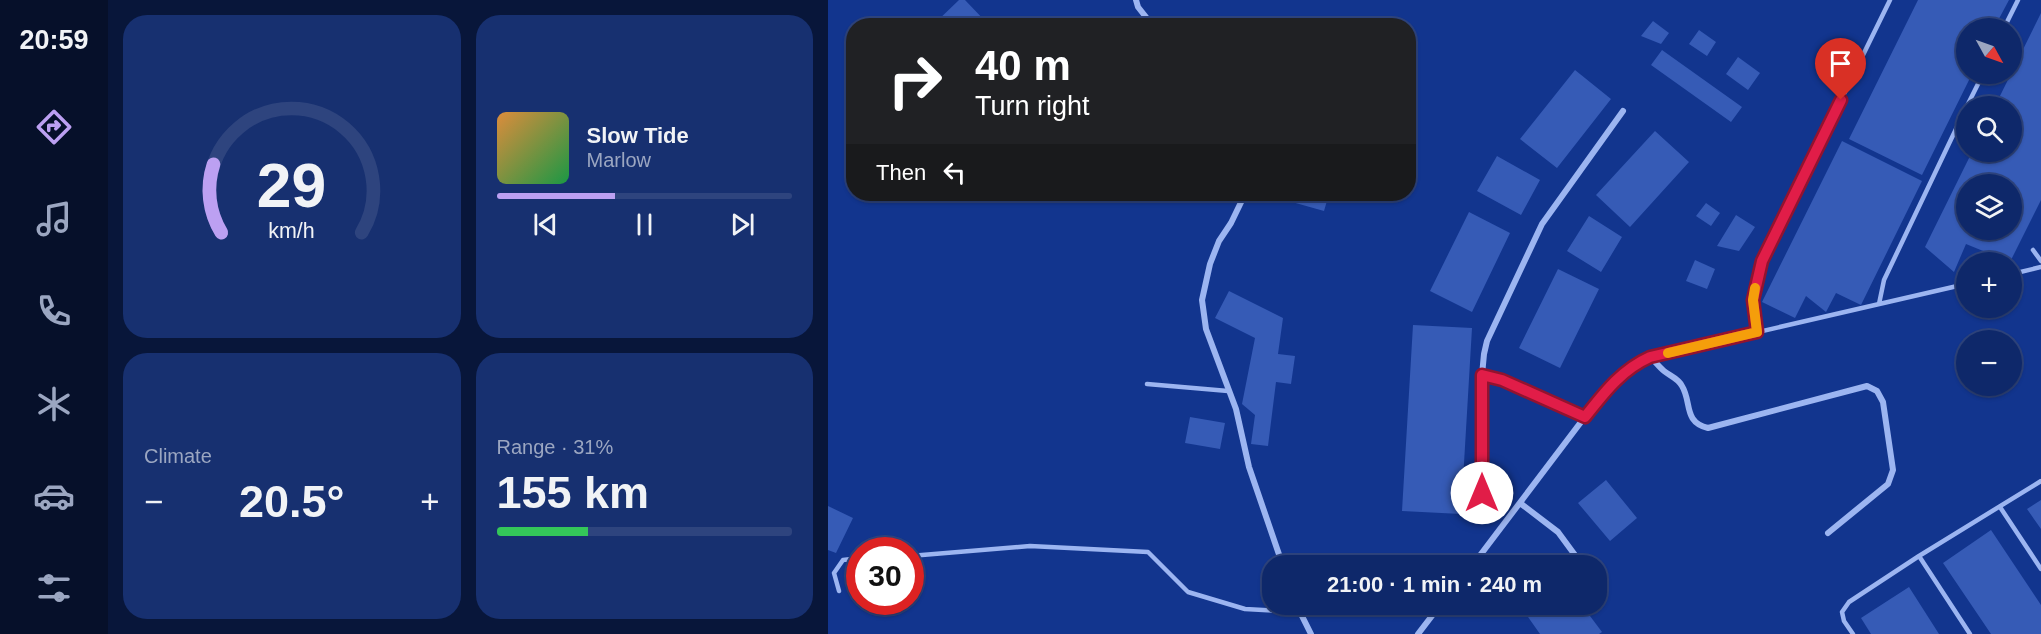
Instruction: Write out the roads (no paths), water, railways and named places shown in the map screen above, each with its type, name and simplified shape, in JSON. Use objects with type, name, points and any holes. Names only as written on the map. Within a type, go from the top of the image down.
[{"type":"street","points":[[1136,0],[1138,7],[1147,18]]},
{"type":"street","points":[[1482,493],[1482,375],[1487,341],[1542,224],[1623,111]]},
{"type":"street","points":[[1242,201],[1219,241],[1210,264],[1202,300],[1206,329],[1236,409],[1249,467],[1278,555]]},
{"type":"street","points":[[1480,555],[1609,386],[1636,363],[1650,357],[1683,386],[1692,419],[1700,426],[1708,428],[1867,386],[1877,391],[1883,402],[1893,470],[1888,484],[1828,533]]},
{"type":"street","points":[[1482,375],[1502,380],[1585,417]]},
{"type":"street","points":[[1520,503],[1558,532],[1575,555]]},
{"type":"street","points":[[1300,615],[1311,634]]},
{"type":"street","points":[[1418,634],[1433,615]]},
{"type":"lane","points":[[1757,332],[1753,300],[1762,261],[1890,0]]},
{"type":"lane","points":[[2009,18],[2018,0]]},
{"type":"lane","points":[[1879,304],[1884,280],[1956,130]]},
{"type":"lane","points":[[2033,250],[2041,261]]},
{"type":"lane","points":[[2022,272],[2041,267]]},
{"type":"lane","points":[[1650,357],[1956,286]]},
{"type":"lane","points":[[1147,384],[1228,392]]},
{"type":"lane","points":[[1853,634],[1844,621],[1842,612],[1849,602],[1919,556],[2041,482]]},
{"type":"lane","points":[[2000,507],[2041,569]]},
{"type":"lane","points":[[924,555],[1030,546],[1148,552],[1188,592],[1245,609],[1262,610]]},
{"type":"lane","points":[[1919,556],[1970,634]]},
{"type":"lane","points":[[839,591],[834,573],[843,560],[846,560]]}]
